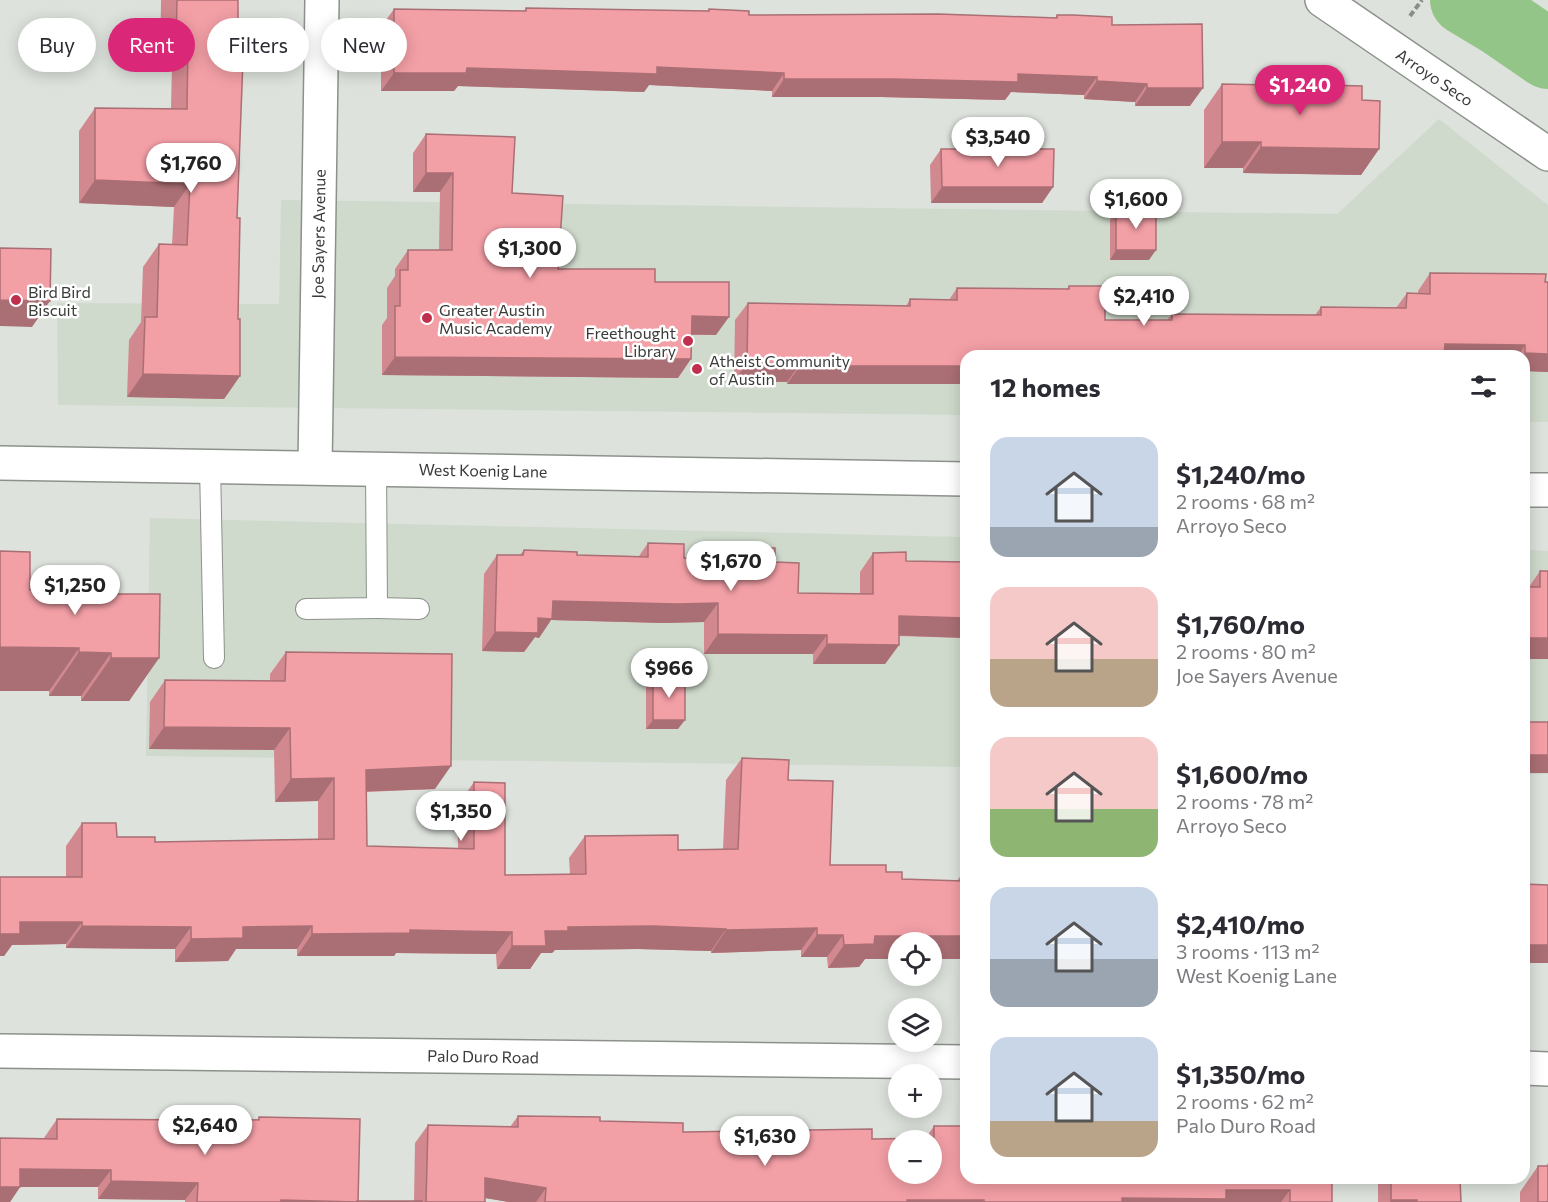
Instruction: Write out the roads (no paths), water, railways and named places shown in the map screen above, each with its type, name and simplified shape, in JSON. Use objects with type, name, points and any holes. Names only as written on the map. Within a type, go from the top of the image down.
[{"type":"street","name":"Joe Sayers Avenue","points":[[315,467],[322,0]]},
{"type":"street","name":"Arroyo Seco","points":[[1322,0],[1548,154]]},
{"type":"street","name":"West Koenig Lane","points":[[0,463],[960,479]]},
{"type":"street","points":[[1530,490],[1548,490]]},
{"type":"street","name":"Palo Duro Road","points":[[0,1051],[960,1062]]},
{"type":"street","points":[[1530,1068],[1548,1069]]},
{"type":"lane","points":[[210,466],[214,658]]},
{"type":"lane","points":[[376,468],[377,608]]},
{"type":"lane","points":[[306,609],[418,609]]},
{"type":"waterway","points":[[1465,0],[1548,54]]},
{"type":"place","name":"Bird Bird Biscuit","points":[[16,300]]},
{"type":"place","name":"Greater Austin Music Academy","points":[[427,318]]},
{"type":"place","name":"Freethought Library","points":[[688,341]]},
{"type":"place","name":"Atheist Community of Austin","points":[[697,369]]}]
